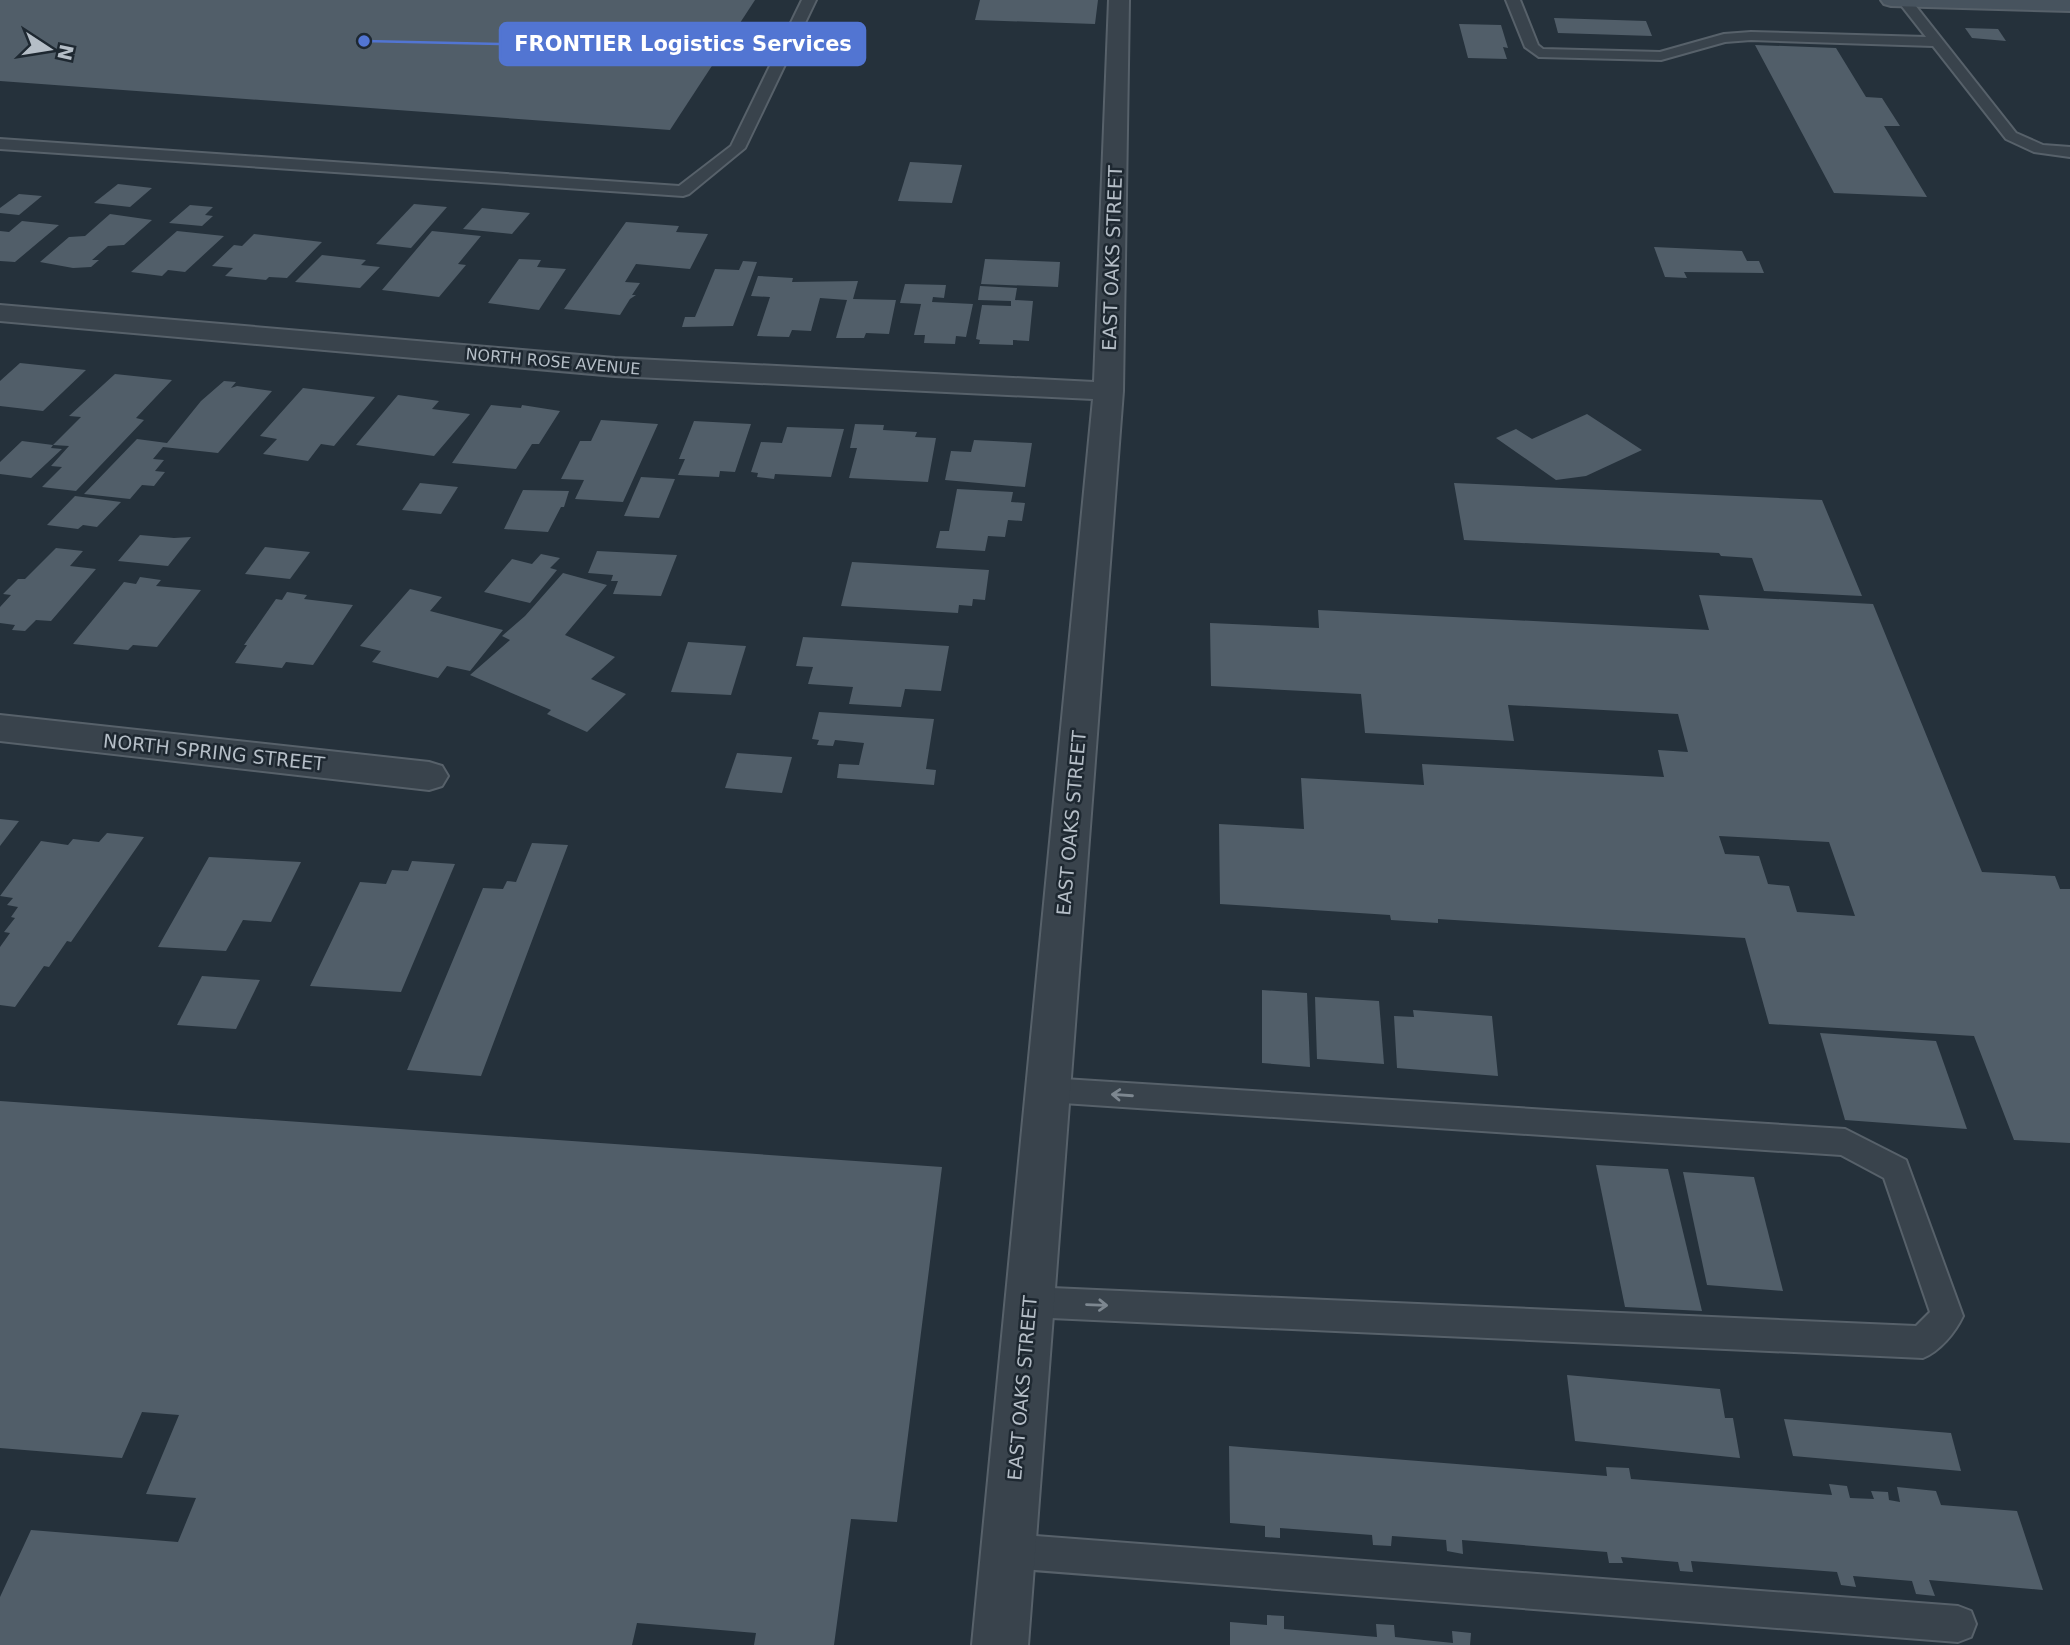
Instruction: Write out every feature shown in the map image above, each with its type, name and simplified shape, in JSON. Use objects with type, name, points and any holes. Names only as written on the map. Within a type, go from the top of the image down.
[{"type":"street","name":"EAST OAKS STREET","points":[[1000,1645],[1108,391],[1119,0]]},
{"type":"street","points":[[1891,0],[2070,5]]},
{"type":"street","name":"NORTH ROSE AVENUE","points":[[0,313],[615,367],[1108,391]]},
{"type":"street","name":"NORTH SPRING STREET","points":[[0,728],[429,776]]},
{"type":"lane","points":[[0,144],[683,191],[737,148],[809,0]]},
{"type":"lane","points":[[1513,0],[1532,47],[1539,53],[1549,54],[1661,56],[1724,38],[1751,36],[1938,42]]},
{"type":"lane","points":[[1904,0],[2011,136],[2043,151],[2070,152]]},
{"type":"lane","points":[[1029,1302],[1923,1342],[1947,1317],[1896,1169],[1845,1142],[1048,1090]]},
{"type":"lane","points":[[1008,1551],[1958,1624]]},
{"type":"building","points":[[0,0],[755,0],[670,130],[0,81]]},
{"type":"building","points":[[980,0],[1098,0],[1095,24],[975,20]]},
{"type":"building","points":[[1554,18],[1646,21],[1652,36],[1558,33]]},
{"type":"building","points":[[1459,24],[1501,25],[1508,48],[1503,47],[1507,59],[1468,58]]},
{"type":"building","points":[[1965,28],[1998,29],[2006,41],[1972,38]]},
{"type":"building","points":[[1755,45],[1836,48],[1866,97],[1882,98],[1900,126],[1884,126],[1927,197],[1834,193]]},
{"type":"building","points":[[910,162],[962,165],[952,203],[898,201]]},
{"type":"building","points":[[118,184],[152,188],[130,207],[94,203]]},
{"type":"building","points":[[19,194],[42,196],[19,215],[0,213],[0,208]]},
{"type":"building","points":[[414,204],[447,207],[411,248],[376,244]]},
{"type":"building","points":[[190,205],[213,207],[205,215],[213,216],[202,226],[169,223]]},
{"type":"building","points":[[482,208],[530,213],[512,234],[463,229]]},
{"type":"building","points":[[110,214],[152,220],[124,245],[108,246],[92,260],[99,260],[91,267],[73,268],[40,262],[69,237],[85,236]]},
{"type":"building","points":[[22,221],[59,225],[15,262],[0,261],[0,231],[9,232]]},
{"type":"building","points":[[626,222],[679,226],[676,232],[708,234],[690,269],[636,264],[625,282],[640,283],[632,295],[636,295],[630,299],[620,315],[564,309]]},
{"type":"building","points":[[177,231],[224,236],[185,272],[168,270],[162,276],[131,272]]},
{"type":"building","points":[[432,231],[481,236],[458,264],[466,265],[439,297],[382,290]]},
{"type":"building","points":[[254,234],[322,242],[287,278],[269,277],[266,280],[225,276],[233,268],[212,266],[234,245],[242,246]]},
{"type":"building","points":[[1654,247],[1742,251],[1747,261],[1759,261],[1764,273],[1684,272],[1687,278],[1665,277]]},
{"type":"building","points":[[322,255],[366,260],[361,265],[380,267],[360,288],[295,282]]},
{"type":"building","points":[[519,259],[541,260],[537,267],[566,269],[539,310],[488,303]]},
{"type":"building","points":[[985,259],[1060,262],[1058,287],[981,284]]},
{"type":"building","points":[[743,261],[757,262],[733,326],[682,327],[685,317],[695,317],[715,269],[739,270]]},
{"type":"building","points":[[758,276],[793,278],[792,282],[858,281],[853,299],[896,300],[889,334],[866,333],[864,338],[836,338],[847,300],[820,298],[811,331],[792,330],[789,337],[757,336],[770,297],[751,296]]},
{"type":"building","points":[[905,284],[946,285],[944,298],[933,297],[932,302],[973,304],[966,337],[956,336],[955,344],[924,343],[925,335],[914,335],[921,304],[900,303]]},
{"type":"building","points":[[980,286],[1017,288],[1015,300],[1033,301],[1029,341],[1013,340],[1013,345],[979,344],[980,340],[976,339],[982,305],[1011,306],[1011,301],[978,300]]},
{"type":"building","points":[[20,363],[86,370],[43,411],[0,406],[0,381]]},
{"type":"building","points":[[115,374],[172,380],[136,418],[144,420],[76,491],[42,487],[62,467],[51,466],[69,446],[53,445],[81,417],[69,416]]},
{"type":"building","points":[[224,381],[236,382],[231,388],[237,386],[272,391],[218,453],[163,447],[153,459],[164,460],[155,471],[165,472],[154,486],[142,485],[130,499],[84,494],[137,439],[167,443],[201,401]]},
{"type":"building","points":[[303,388],[375,397],[334,446],[321,444],[308,461],[263,454],[277,439],[260,436]]},
{"type":"building","points":[[398,395],[439,401],[432,409],[470,414],[434,456],[356,445]]},
{"type":"building","points":[[491,405],[521,408],[522,405],[560,411],[539,444],[532,444],[516,469],[452,463]]},
{"type":"building","points":[[1587,414],[1642,450],[1586,476],[1556,480],[1496,438],[1516,429],[1532,439]]},
{"type":"building","points":[[601,420],[658,424],[623,502],[575,499],[584,480],[561,479],[580,441],[591,441]]},
{"type":"building","points":[[694,421],[751,424],[735,472],[720,471],[719,477],[678,475],[685,459],[679,459]]},
{"type":"building","points":[[855,424],[884,425],[883,430],[917,432],[915,437],[936,438],[928,482],[849,478],[857,448],[850,448]]},
{"type":"building","points":[[787,427],[844,429],[831,477],[775,474],[774,479],[757,477],[758,473],[751,472],[761,442],[782,443]]},
{"type":"building","points":[[974,440],[1032,443],[1025,487],[945,480],[951,451],[971,452]]},
{"type":"building","points":[[22,441],[53,445],[51,448],[62,449],[31,478],[0,474],[0,462]]},
{"type":"building","points":[[641,477],[675,479],[659,518],[624,516]]},
{"type":"building","points":[[420,483],[458,487],[441,514],[402,510]]},
{"type":"building","points":[[1454,483],[1822,500],[1862,596],[1764,591],[1752,558],[1721,556],[1719,553],[1464,540]]},
{"type":"building","points":[[957,489],[1013,492],[1011,502],[1025,503],[1022,521],[1008,520],[1005,537],[988,536],[985,551],[936,548],[940,531],[949,531]]},
{"type":"building","points":[[523,490],[569,491],[564,507],[561,507],[548,532],[504,529]]},
{"type":"building","points":[[75,496],[121,502],[97,527],[83,525],[78,529],[47,525]]},
{"type":"building","points":[[140,535],[191,537],[168,566],[118,561]]},
{"type":"building","points":[[265,547],[310,552],[290,579],[245,574]]},
{"type":"building","points":[[56,548],[83,551],[70,566],[96,569],[51,621],[36,620],[25,631],[12,630],[15,625],[0,623],[0,607],[11,595],[3,594],[18,579],[25,579]]},
{"type":"building","points":[[597,551],[677,555],[661,596],[613,594],[618,581],[611,581],[613,575],[588,573]]},
{"type":"building","points":[[541,554],[560,558],[550,568],[557,570],[530,603],[484,592],[512,559],[532,564]]},
{"type":"building","points":[[852,562],[989,570],[985,600],[973,599],[972,606],[959,605],[958,613],[841,606]]},
{"type":"building","points":[[563,573],[607,585],[565,635],[615,657],[591,679],[626,694],[587,732],[547,714],[551,710],[470,675],[510,640],[502,636],[525,616]]},
{"type":"building","points":[[140,577],[161,580],[156,586],[201,590],[157,647],[133,645],[128,650],[73,644],[124,582],[136,584]]},
{"type":"building","points":[[410,589],[442,597],[430,611],[503,630],[470,671],[447,666],[438,678],[372,662],[381,651],[360,646]]},
{"type":"building","points":[[287,592],[307,595],[304,599],[353,605],[313,665],[286,662],[282,668],[235,663],[247,645],[244,645],[276,599],[282,600]]},
{"type":"building","points":[[1699,595],[1873,604],[1982,872],[2055,876],[2060,889],[2070,889],[2070,1143],[2014,1140],[1974,1036],[1769,1024],[1745,938],[1438,919],[1438,923],[1391,920],[1390,915],[1220,904],[1219,824],[1304,829],[1301,778],[1424,785],[1422,764],[1664,777],[1658,750],[1688,752],[1678,714],[1508,705],[1514,741],[1365,733],[1361,694],[1211,686],[1210,623],[1319,628],[1318,610],[1709,630]],"holes":[[[1719,836],[1829,842],[1855,916],[1797,912],[1789,886],[1768,884],[1759,856],[1725,854]]]},
{"type":"building","points":[[803,637],[949,646],[941,691],[905,689],[901,707],[849,704],[853,687],[808,684],[813,667],[796,666]]},
{"type":"building","points":[[688,642],[746,646],[731,695],[671,692]]},
{"type":"building","points":[[819,712],[934,719],[926,769],[936,770],[934,785],[837,778],[839,764],[859,765],[864,743],[835,740],[833,746],[817,745],[819,740],[812,739]]},
{"type":"building","points":[[737,753],[792,757],[782,793],[725,788]]},
{"type":"building","points":[[0,819],[19,821],[0,846]]},
{"type":"building","points":[[107,833],[144,837],[71,942],[67,941],[49,967],[44,966],[15,1007],[0,1005],[0,947],[10,933],[4,932],[15,918],[11,917],[18,907],[7,905],[13,898],[0,896],[41,841],[68,845],[73,839],[99,842]]},
{"type":"building","points":[[532,843],[568,845],[481,1076],[407,1070],[483,888],[503,889],[507,881],[516,882]]},
{"type":"building","points":[[209,857],[301,862],[271,922],[243,920],[226,951],[158,947]]},
{"type":"building","points":[[412,861],[455,864],[401,992],[310,986],[360,882],[386,884],[392,870],[408,871]]},
{"type":"building","points":[[202,976],[260,980],[236,1029],[177,1025]]},
{"type":"building","points":[[1262,990],[1307,993],[1310,1067],[1262,1063]]},
{"type":"building","points":[[1315,997],[1379,1001],[1384,1064],[1317,1059]]},
{"type":"building","points":[[1413,1010],[1492,1016],[1498,1076],[1397,1068],[1394,1016],[1414,1017]]},
{"type":"building","points":[[1820,1033],[1936,1041],[1967,1129],[1845,1120]]},
{"type":"building","points":[[0,1101],[942,1167],[897,1522],[851,1519],[834,1645],[754,1645],[756,1633],[637,1623],[632,1645],[0,1645],[0,1597],[31,1530],[178,1542],[196,1498],[146,1494],[179,1415],[142,1412],[122,1458],[0,1448]]},
{"type":"building","points":[[1596,1165],[1668,1169],[1702,1311],[1625,1307]]},
{"type":"building","points":[[1683,1172],[1754,1177],[1783,1291],[1707,1285]]},
{"type":"building","points":[[1567,1375],[1720,1389],[1725,1418],[1733,1418],[1740,1458],[1575,1441]]},
{"type":"building","points":[[1784,1419],[1951,1433],[1961,1471],[1793,1456]]},
{"type":"building","points":[[1229,1446],[1607,1476],[1606,1467],[1629,1468],[1631,1479],[1832,1495],[1829,1484],[1847,1486],[1850,1498],[1874,1499],[1871,1491],[1888,1492],[1889,1500],[1900,1502],[1897,1487],[1936,1491],[1941,1505],[2017,1511],[2043,1590],[1929,1580],[1935,1596],[1916,1594],[1912,1581],[1853,1576],[1856,1587],[1841,1585],[1837,1572],[1691,1561],[1693,1572],[1680,1571],[1678,1562],[1621,1557],[1623,1563],[1609,1563],[1607,1552],[1462,1540],[1463,1554],[1447,1551],[1446,1540],[1392,1536],[1391,1546],[1373,1545],[1372,1535],[1280,1528],[1280,1538],[1265,1537],[1265,1526],[1230,1523]]},
{"type":"building","points":[[1267,1615],[1284,1616],[1284,1629],[1377,1637],[1376,1624],[1394,1625],[1395,1637],[1453,1643],[1452,1631],[1471,1633],[1470,1645],[1230,1645],[1230,1622],[1267,1625]]},
{"type":"place","name":"FRONTIER Logistics Services","points":[[364,41]]}]
